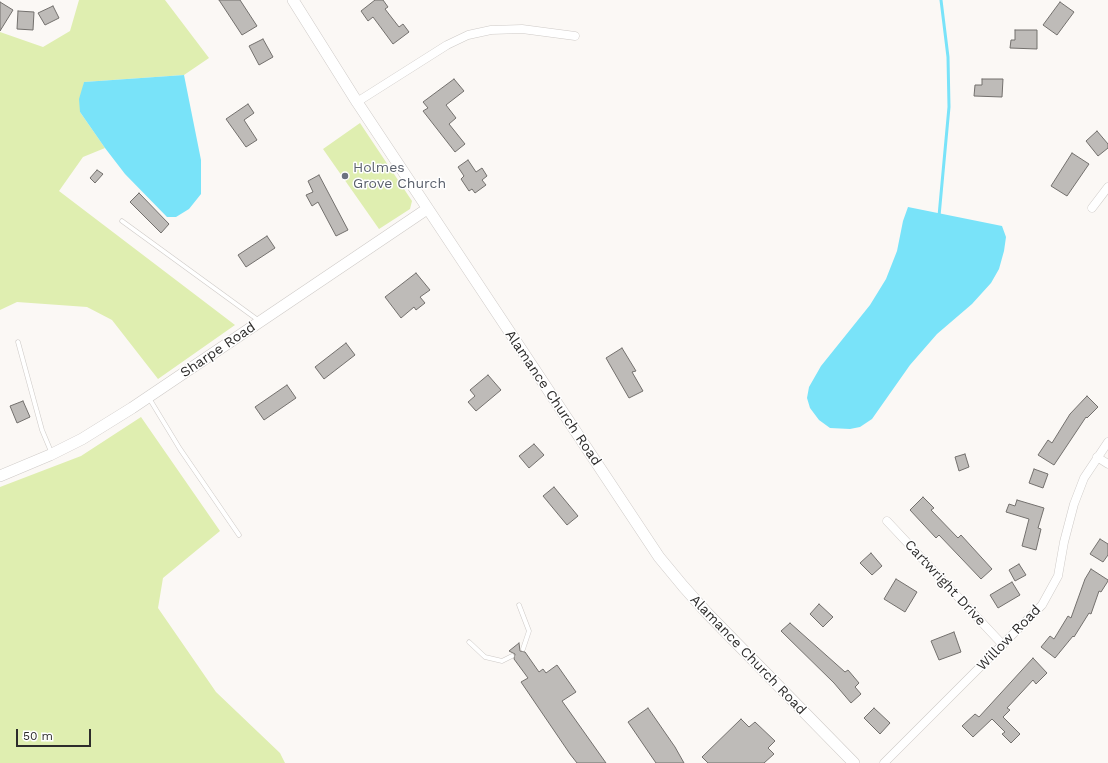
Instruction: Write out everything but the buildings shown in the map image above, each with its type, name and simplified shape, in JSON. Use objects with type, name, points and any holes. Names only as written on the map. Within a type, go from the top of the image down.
[{"type":"main road","name":"Alamance Church Road","points":[[293,0],[427,209],[659,557],[707,613],[854,763]]},
{"type":"main road","name":"Sharpe Road","points":[[0,476],[52,454],[82,439],[148,397],[427,209]]},
{"type":"street","points":[[357,102],[446,45],[468,35],[491,30],[522,29],[575,36]]},
{"type":"street","points":[[1092,208],[1108,187]]},
{"type":"street","name":"Willow Road","points":[[884,763],[1042,604],[1058,576],[1074,504],[1084,478],[1108,442]]},
{"type":"street","points":[[1097,457],[1108,464]]},
{"type":"street","name":"Cartwright Drive","points":[[887,521],[1002,645]]},
{"type":"lane","points":[[122,221],[260,322]]},
{"type":"lane","points":[[18,342],[42,430],[52,454]]},
{"type":"lane","points":[[148,397],[180,449],[239,535]]},
{"type":"lane","points":[[519,605],[529,630],[523,649]]},
{"type":"lane","points":[[469,642],[485,657],[502,661],[512,656]]},
{"type":"green space","points":[[79,0],[165,0],[209,58],[184,75],[84,82],[80,112],[105,148],[83,157],[59,191],[235,325],[158,379],[112,320],[87,307],[17,302],[0,310],[0,32],[43,47],[70,31]]},
{"type":"green space","points":[[360,123],[412,201],[410,209],[379,229],[323,149]]},
{"type":"green space","points":[[141,417],[220,531],[163,578],[158,608],[216,692],[280,753],[285,763],[0,763],[0,487],[81,456]]},
{"type":"water","points":[[184,75],[201,160],[201,194],[189,209],[176,217],[167,217],[125,174],[105,148],[80,112],[79,99],[84,82]]},
{"type":"water","points":[[908,207],[1002,226],[1006,237],[999,269],[991,283],[972,304],[937,334],[910,365],[872,419],[860,427],[850,429],[830,428],[819,420],[810,408],[807,398],[809,387],[821,366],[870,305],[886,279],[897,251],[903,221]]},
{"type":"waterway","points":[[939,216],[949,107],[948,57],[941,0]]},
{"type":"place","name":"Holmes Grove Church","points":[[345,176]]}]
